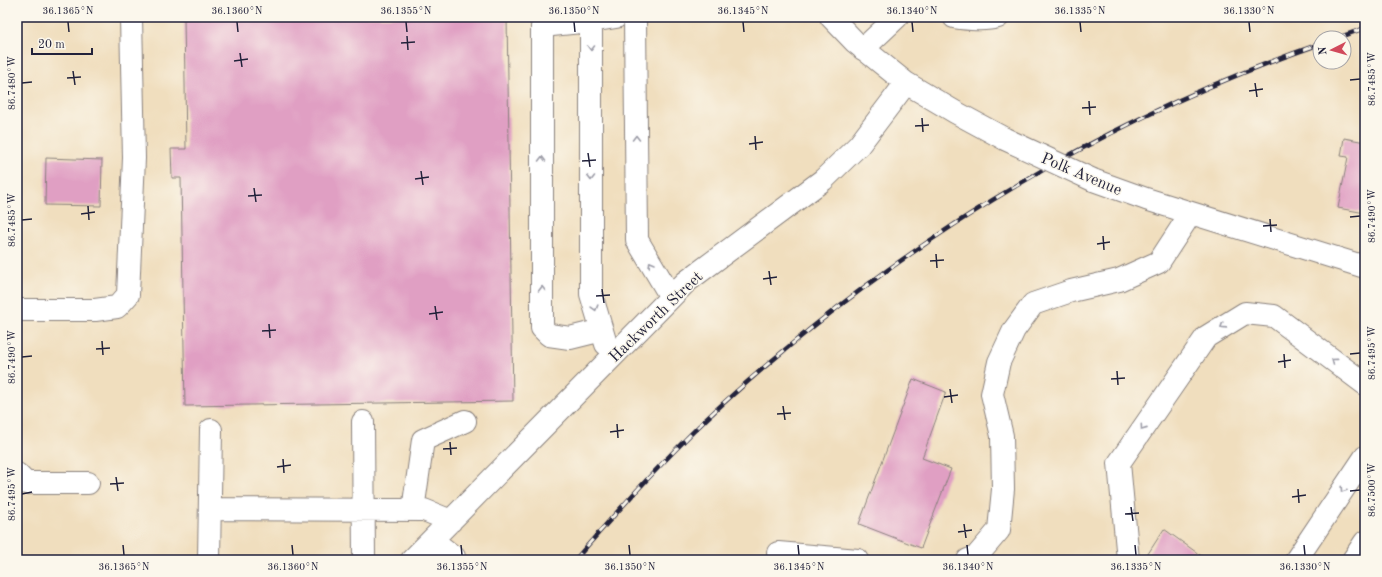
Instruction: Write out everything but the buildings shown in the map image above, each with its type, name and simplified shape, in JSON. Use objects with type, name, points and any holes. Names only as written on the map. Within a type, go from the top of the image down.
[{"type":"street","points":[[17,310],[94,310],[117,307],[128,295],[134,158],[131,17]]},
{"type":"street","points":[[602,330],[570,338],[549,335],[542,328],[542,22],[616,17]]},
{"type":"street","points":[[635,17],[637,240],[671,297]]},
{"type":"street","name":"Polk Avenue","points":[[831,17],[855,42],[906,83],[1005,139],[1093,180],[1365,266]]},
{"type":"street","points":[[863,49],[897,17]]},
{"type":"street","points":[[954,17],[969,19],[992,19],[998,17]]},
{"type":"street","points":[[591,19],[591,294],[610,359]]},
{"type":"street","name":"Hackworth Street","points":[[412,560],[686,282],[823,180],[859,145],[906,83]]},
{"type":"street","points":[[968,560],[976,557],[999,530],[1002,489],[1002,436],[992,394],[999,362],[1014,330],[1033,304],[1071,291],[1119,280],[1160,262],[1191,212]]},
{"type":"street","points":[[1128,560],[1119,463],[1206,337],[1245,313],[1274,316],[1365,384]]},
{"type":"street","points":[[413,510],[423,440],[465,421]]},
{"type":"street","points":[[363,422],[364,560]]},
{"type":"street","points":[[209,560],[211,430]]},
{"type":"street","points":[[1296,560],[1365,457]]},
{"type":"street","points":[[17,474],[26,483],[88,482]]},
{"type":"street","points":[[210,508],[424,510],[451,521]]},
{"type":"street","points":[[432,540],[454,557],[454,560]]},
{"type":"street","points":[[1353,560],[1365,542]]},
{"type":"street","points":[[778,553],[858,560]]},
{"type":"railway","points":[[1352,33],[1365,28]]},
{"type":"railway","points":[[575,560],[660,465],[735,392],[815,325],[932,239],[993,200],[1056,163],[1120,129],[1185,98],[1252,69],[1312,47]]}]
